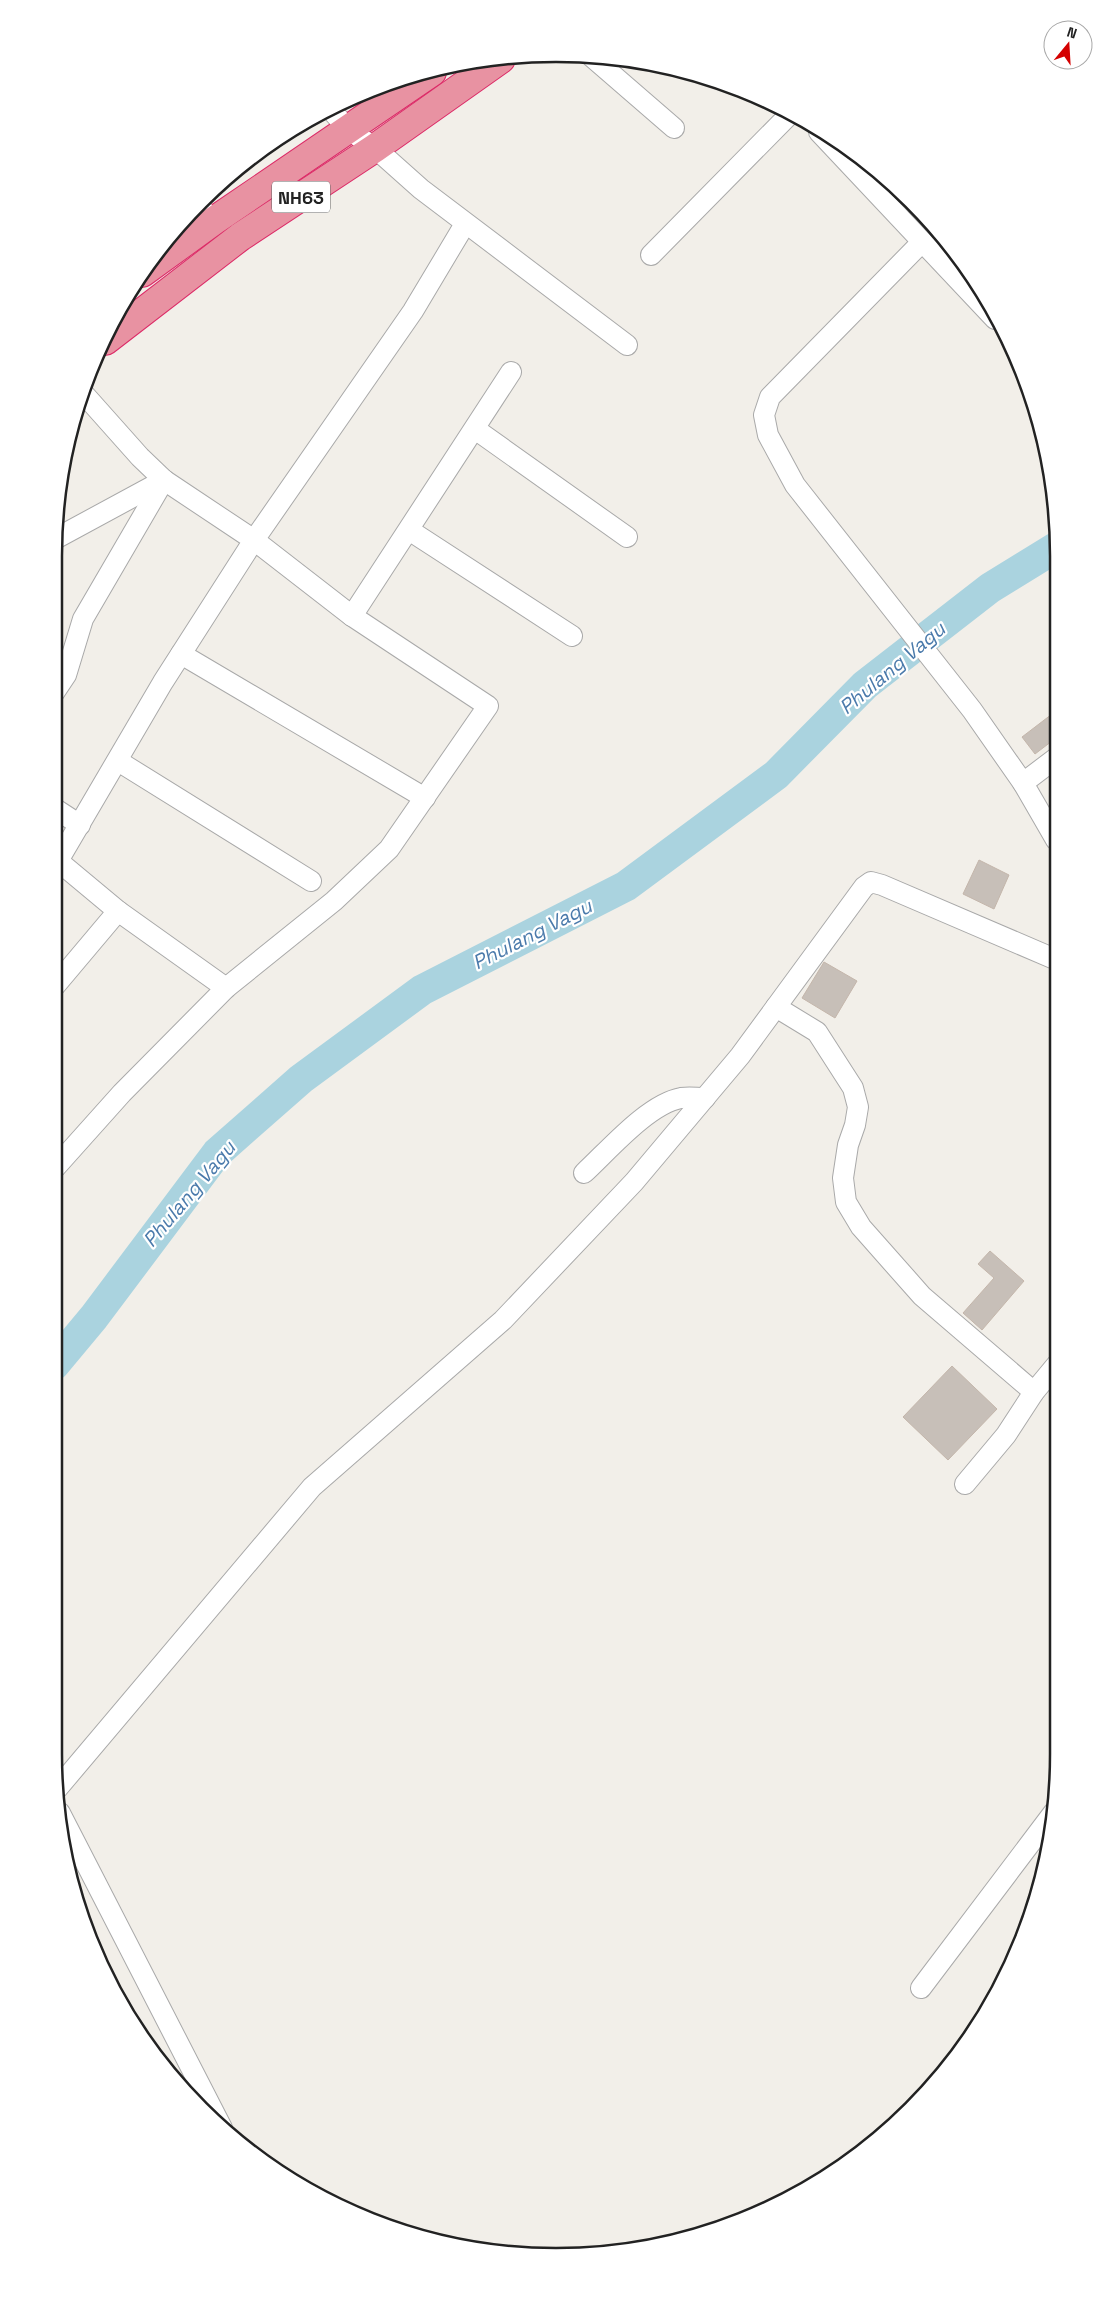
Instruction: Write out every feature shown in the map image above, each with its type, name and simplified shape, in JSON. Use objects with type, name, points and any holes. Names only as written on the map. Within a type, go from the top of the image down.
[{"type":"highway","name":"NH63","points":[[116,333],[240,238],[375,148],[489,67]]},
{"type":"highway","name":"NH63","points":[[181,237],[206,213],[349,130],[416,83]]},
{"type":"street","points":[[601,65],[674,128]]},
{"type":"street","points":[[335,115],[349,130],[375,148],[420,189],[627,345]]},
{"type":"street","points":[[651,255],[785,119]]},
{"type":"street","points":[[832,147],[922,242],[969,285]]},
{"type":"street","points":[[62,854],[181,654],[254,540],[413,311],[466,224]]},
{"type":"street","points":[[922,242],[770,397],[764,414],[768,435],[795,485],[972,710],[1023,783],[1050,830]]},
{"type":"street","points":[[352,616],[511,372]]},
{"type":"street","points":[[62,1160],[122,1093],[226,988],[334,901],[382,856],[425,798],[488,706],[352,616],[254,540],[164,480],[140,457],[89,399]]},
{"type":"street","points":[[475,429],[627,537]]},
{"type":"street","points":[[63,535],[164,480]]},
{"type":"street","points":[[62,681],[66,675],[83,619],[164,480]]},
{"type":"street","points":[[409,530],[572,636]]},
{"type":"street","points":[[181,654],[425,798]]},
{"type":"street","points":[[118,761],[311,881]]},
{"type":"street","points":[[1023,783],[1050,763]]},
{"type":"street","points":[[62,813],[80,825]]},
{"type":"street","points":[[62,868],[118,911],[226,988]]},
{"type":"street","points":[[64,1782],[312,1487],[503,1320],[634,1182],[740,1056],[864,887],[871,882],[882,884],[1050,957]]},
{"type":"street","points":[[62,978],[118,911]]},
{"type":"street","points":[[776,1007],[817,1032],[853,1088],[858,1107],[855,1125],[848,1145],[843,1178],[846,1202],[861,1227],[922,1296],[1034,1392]]},
{"type":"street","points":[[584,1173],[642,1120],[663,1105],[682,1098],[705,1098]]},
{"type":"street","points":[[965,1484],[1006,1435],[1034,1392],[1050,1373]]},
{"type":"street","points":[[921,1988],[1045,1824]]},
{"type":"street","points":[[69,1832],[211,2107]]},
{"type":"building","points":[[1050,716],[1050,743],[1035,754],[1022,737]]},
{"type":"building","points":[[979,860],[1009,875],[994,909],[963,894]]},
{"type":"building","points":[[824,962],[857,981],[835,1018],[802,998]]},
{"type":"building","points":[[990,1251],[1024,1281],[982,1330],[963,1313],[994,1278],[978,1264]]},
{"type":"building","points":[[952,1366],[997,1409],[948,1460],[903,1417]]},
{"type":"waterway","name":"Phulang Vagu","points":[[62,1355],[94,1317],[217,1153],[301,1079],[422,990],[626,886],[776,775],[865,685],[990,588],[1050,551]]}]
